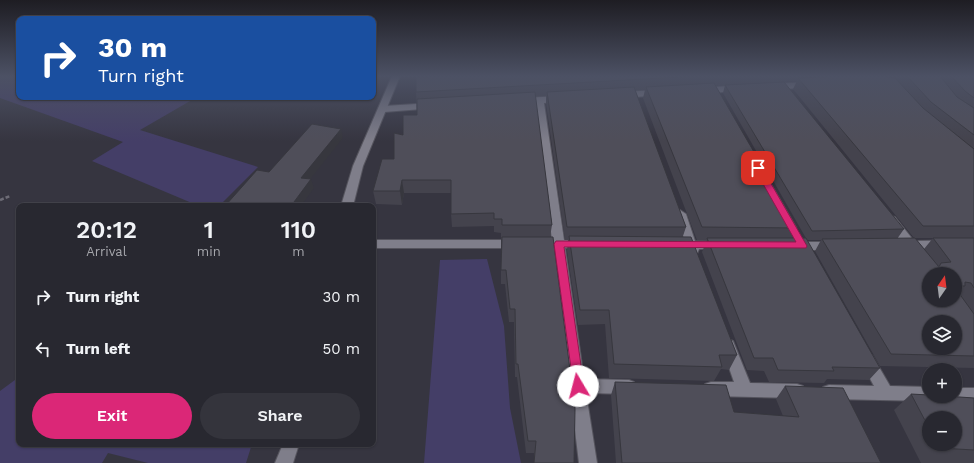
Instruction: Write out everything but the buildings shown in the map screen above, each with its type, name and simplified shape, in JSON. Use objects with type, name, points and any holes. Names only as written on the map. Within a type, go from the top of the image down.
[{"type":"street","points":[[348,203],[358,166],[388,98]]},
{"type":"street","points":[[508,102],[569,98]]},
{"type":"street","points":[[637,98],[641,109]]},
{"type":"street","points":[[718,98],[721,104]]},
{"type":"street","points":[[539,100],[588,463]]},
{"type":"street","points":[[384,109],[438,106]]},
{"type":"street","points":[[675,202],[696,259]]},
{"type":"street","points":[[882,209],[928,267]]},
{"type":"street","points":[[794,232],[810,259]]},
{"type":"street","points":[[376,244],[598,244]]},
{"type":"street","points":[[896,246],[974,244]]},
{"type":"street","points":[[668,245],[731,245]]},
{"type":"street","points":[[778,246],[849,246]]},
{"type":"street","points":[[723,332],[745,390]]},
{"type":"street","points":[[859,346],[886,393]]},
{"type":"street","points":[[578,386],[642,388]]},
{"type":"street","points":[[697,389],[922,394]]},
{"type":"street","points":[[962,395],[974,395]]},
{"type":"street","points":[[284,463],[290,447]]},
{"type":"path","points":[[0,200],[10,196]]},
{"type":"shaded area","points":[[0,98],[16,98],[16,100],[192,100],[140,130],[258,167],[222,203],[192,203],[92,161],[123,142]]},
{"type":"shaded area","points":[[487,259],[504,326],[510,408],[521,463],[424,463],[440,260]]},
{"type":"shaded area","points":[[16,379],[16,447],[251,447],[246,463],[148,463],[108,453],[102,463],[0,463],[0,391]]},
{"type":"route","points":[[578,386],[559,244],[802,246],[758,168]]}]
